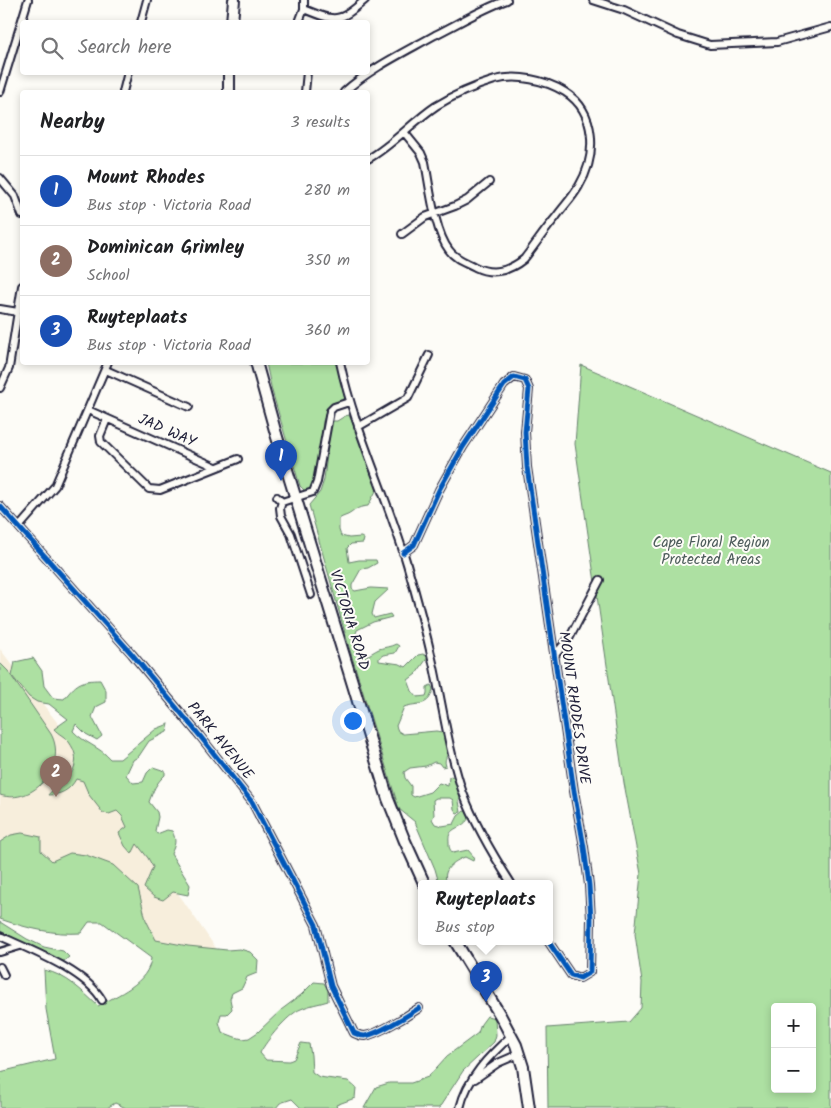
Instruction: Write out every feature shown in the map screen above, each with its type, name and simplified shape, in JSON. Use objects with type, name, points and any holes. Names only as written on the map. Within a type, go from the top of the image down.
[{"type":"main road","points":[[232,20],[234,0]]},
{"type":"main road","points":[[229,75],[229,90]]},
{"type":"main road","name":"VICTORIA ROAD","points":[[257,365],[273,425],[388,799],[423,880]]},
{"type":"main road","points":[[457,945],[520,1054],[529,1108]]},
{"type":"street","points":[[22,20],[28,0]]},
{"type":"street","points":[[142,20],[147,0]]},
{"type":"street","points":[[300,20],[304,9],[304,0]]},
{"type":"street","points":[[304,9],[333,19],[346,15],[365,0]]},
{"type":"street","points":[[370,72],[388,60],[481,11],[507,0]]},
{"type":"street","points":[[593,0],[624,10],[678,35],[710,45],[777,42],[831,28]]},
{"type":"street","points":[[0,92],[20,26]]},
{"type":"street","points":[[124,90],[127,75]]},
{"type":"street","points":[[305,90],[307,75]]},
{"type":"street","points":[[346,90],[366,75]]},
{"type":"street","points":[[370,159],[435,107],[451,97],[497,80],[521,78],[556,86],[572,96],[580,105],[587,117],[591,138],[589,161],[579,186],[524,259],[512,268],[496,272],[484,272],[457,258],[449,250],[439,228],[425,162],[421,153],[404,132]]},
{"type":"street","points":[[0,178],[15,196],[20,210]]},
{"type":"street","points":[[402,234],[414,224],[435,212],[467,200],[489,182]]},
{"type":"street","points":[[0,388],[10,368],[20,299]]},
{"type":"street","points":[[0,309],[18,312]]},
{"type":"street","points":[[358,427],[408,398],[428,355]]},
{"type":"street","points":[[19,527],[53,489],[107,365]]},
{"type":"street","points":[[341,365],[349,402],[385,497],[403,553],[429,646],[457,774],[483,836],[509,880]]},
{"type":"street","points":[[106,370],[189,407]]},
{"type":"street","name":"MOUNT RHODES DRIVE","points":[[403,553],[414,545],[463,447],[504,385],[509,380],[519,377],[525,380],[529,385],[525,432],[527,467],[574,791],[590,885],[590,972],[580,978],[571,974],[551,945]]},
{"type":"street","points":[[282,502],[310,493],[316,487],[330,411],[334,407],[349,402]]},
{"type":"street","name":"JAD WAY","points":[[88,410],[216,467]]},
{"type":"street","points":[[107,419],[100,436],[101,442],[149,489],[160,490],[238,459]]},
{"type":"street","points":[[277,496],[282,502]]},
{"type":"street","points":[[282,502],[280,508],[281,516],[292,534],[311,595]]},
{"type":"street","name":"PARK AVENUE","points":[[0,506],[132,654],[252,802],[316,925],[331,986],[354,1033],[363,1036],[376,1033],[419,1008]]},
{"type":"street","points":[[555,655],[570,638],[594,596],[600,580]]},
{"type":"street","points":[[0,936],[68,969],[97,992],[102,1000]]},
{"type":"street","points":[[0,952],[20,946]]},
{"type":"street","points":[[0,966],[4,975]]},
{"type":"street","points":[[460,1108],[470,1082],[487,1060],[511,1036]]},
{"type":"street","points":[[470,1082],[498,1062],[520,1054]]},
{"type":"shaded area","points":[[0,649],[81,753],[229,967],[151,953],[0,840]]},
{"type":"green space","points":[[266,365],[337,365],[345,400],[329,407],[323,421],[316,480],[312,489],[305,491],[300,486],[272,391]]},
{"type":"green space","name":"Cape Floral Region Protected Areas","points":[[581,365],[831,473],[831,1108],[548,1108],[547,1028],[629,1022],[641,1008],[642,982],[635,934],[641,874],[624,783],[575,444]]},
{"type":"green space","points":[[349,415],[367,456],[377,489],[368,506],[359,508],[339,519],[341,536],[349,538],[361,537],[364,539],[363,543],[351,544],[347,548],[349,562],[376,560],[377,563],[368,568],[361,569],[352,585],[352,589],[355,591],[371,588],[389,589],[375,602],[372,614],[374,618],[390,614],[392,617],[373,622],[357,630],[357,645],[364,657],[379,649],[396,644],[399,646],[395,653],[383,655],[379,658],[379,661],[400,664],[406,667],[418,655],[423,654],[428,657],[416,674],[408,680],[412,691],[417,697],[426,696],[427,687],[431,685],[433,689],[431,695],[426,702],[404,707],[396,726],[398,731],[403,734],[442,732],[447,746],[446,766],[442,767],[439,763],[434,762],[426,766],[410,768],[404,772],[405,778],[411,786],[411,795],[414,797],[430,792],[439,783],[448,786],[449,777],[451,776],[456,779],[461,794],[459,801],[461,812],[457,813],[454,809],[453,800],[450,798],[436,798],[433,800],[434,815],[432,819],[435,824],[442,826],[454,824],[458,816],[464,811],[468,812],[470,816],[467,821],[450,833],[449,845],[453,853],[468,850],[474,857],[473,861],[465,857],[457,861],[447,870],[446,880],[438,880],[415,822],[399,809],[349,647],[309,505],[320,492],[324,480],[331,421],[337,421]]},
{"type":"green space","points":[[33,658],[42,671],[44,686],[53,698],[64,699],[79,684],[100,680],[106,691],[106,702],[96,707],[92,717],[102,736],[97,740],[86,734],[76,724],[73,731],[102,751],[110,759],[120,759],[156,729],[169,724],[167,732],[149,741],[139,756],[133,760],[126,775],[133,783],[143,782],[147,773],[153,767],[165,771],[165,775],[155,787],[149,802],[157,812],[158,817],[155,831],[157,834],[167,830],[172,831],[174,834],[175,843],[171,854],[190,885],[188,895],[173,892],[163,900],[154,897],[144,888],[153,867],[148,858],[137,844],[132,854],[125,846],[119,833],[127,827],[122,816],[117,811],[109,814],[103,813],[89,795],[83,781],[76,779],[65,791],[48,795],[60,787],[69,777],[76,760],[68,740],[54,729],[68,719],[49,704],[37,702],[29,697],[12,676],[15,662]]},
{"type":"green space","points":[[0,663],[8,671],[51,734],[55,746],[55,758],[45,780],[36,789],[13,797],[0,795]]},
{"type":"green space","points":[[22,833],[41,837],[41,851],[52,861],[70,853],[86,855],[113,865],[138,888],[146,920],[156,940],[188,946],[227,950],[240,949],[250,952],[258,960],[257,973],[247,977],[242,988],[232,993],[230,999],[232,1009],[227,1014],[221,1014],[219,1022],[222,1032],[243,1039],[249,1038],[314,982],[324,983],[328,990],[328,1001],[307,1006],[290,1016],[278,1028],[260,1053],[266,1060],[289,1061],[294,1059],[301,1043],[309,1044],[312,1072],[319,1077],[348,1081],[356,1088],[355,1098],[336,1105],[337,1108],[301,1108],[292,1099],[280,1103],[276,1108],[126,1108],[115,1103],[107,1108],[0,1108],[0,1072],[55,1059],[46,1009],[44,970],[67,980],[98,1006],[123,993],[138,981],[149,967],[151,958],[102,922],[89,922],[81,933],[61,933],[40,930],[0,919],[0,842],[11,835]]},
{"type":"green space","points":[[0,922],[27,939],[44,947],[63,951],[69,957],[64,961],[43,955],[0,935]]},
{"type":"green space","points":[[487,1016],[495,1018],[496,1035],[494,1042],[463,1071],[439,1108],[364,1108],[376,1087],[389,1083],[411,1083],[428,1077],[447,1056],[478,1033],[481,1024]]},
{"type":"cycle path","points":[[403,553],[414,545],[439,490],[463,447],[504,385],[514,377],[525,380],[529,389],[525,432],[527,467],[589,885],[591,919],[590,972],[580,978],[571,975],[551,945]]},
{"type":"cycle path","points":[[0,506],[132,654],[252,802],[316,925],[331,986],[354,1033],[364,1036],[371,1035],[419,1008]]},
{"type":"place","name":"Mount Rhodes","points":[[281,481]]},
{"type":"place","name":"Dominican Grimley","points":[[56,797]]},
{"type":"place","name":"Ruyteplaats","points":[[486,1002]]}]
